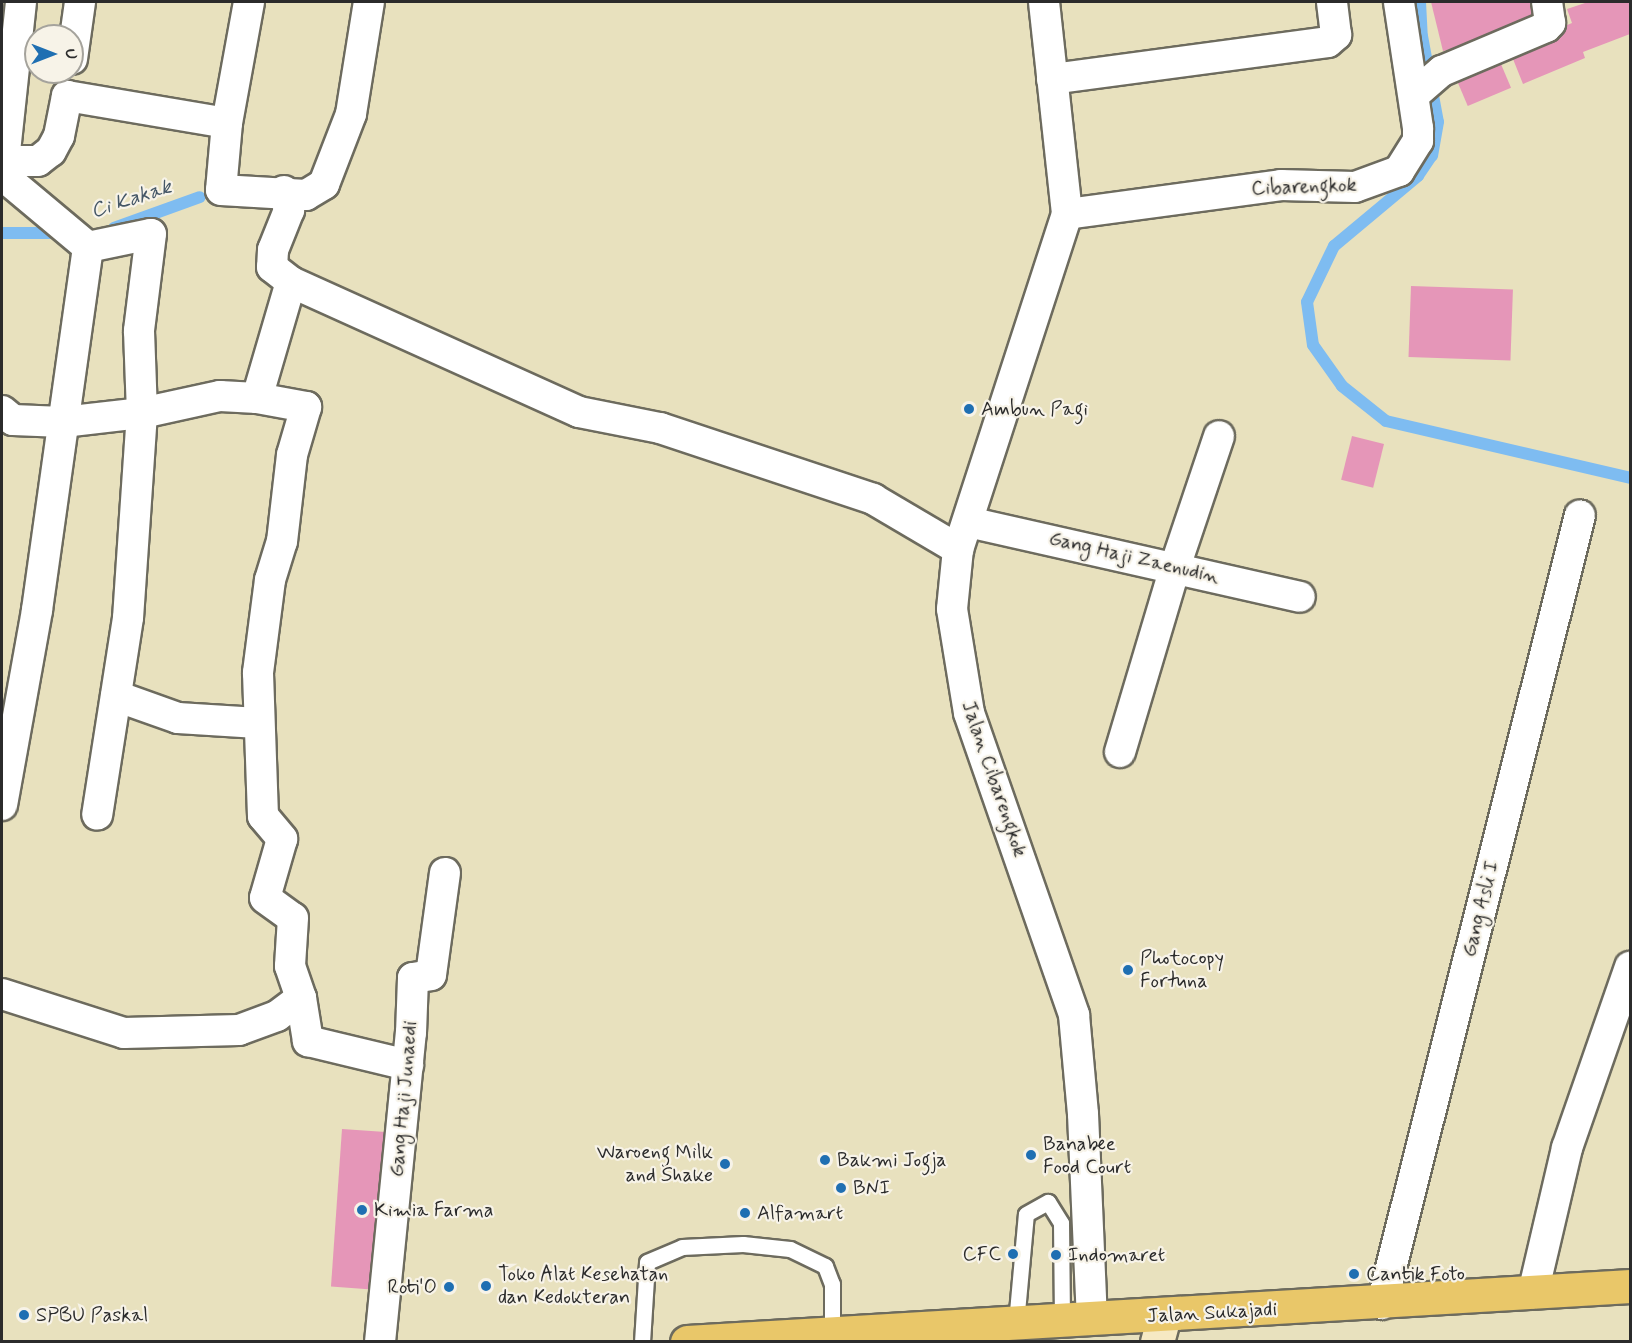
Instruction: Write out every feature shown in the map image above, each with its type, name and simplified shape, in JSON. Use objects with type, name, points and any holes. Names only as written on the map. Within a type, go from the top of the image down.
[{"type":"main road","name":"Jalan Sukajadi","points":[[690,1341],[794,1339],[832,1334],[1077,1320],[1160,1329],[1382,1304],[1630,1286]]},
{"type":"street","points":[[21,2],[3,161],[8,180],[87,246],[151,234],[139,331],[142,413],[128,618],[97,815]]},
{"type":"street","points":[[77,24],[80,2]]},
{"type":"street","points":[[249,2],[227,123],[221,190],[284,191],[306,195],[324,184],[351,114],[369,2]]},
{"type":"street","points":[[1044,2],[1067,214]]},
{"type":"street","points":[[1052,79],[1328,42],[1336,35],[1332,2]]},
{"type":"street","name":"Cibarengkok","points":[[1067,214],[1281,185],[1356,187],[1399,171],[1425,140],[1426,85],[1407,71],[1399,2]]},
{"type":"street","points":[[1426,85],[1546,27],[1550,23],[1547,2]]},
{"type":"street","points":[[3,161],[38,161],[51,151],[59,136],[69,84],[227,123]]},
{"type":"street","points":[[284,191],[289,210],[273,250],[272,267],[291,282],[579,412],[660,428],[873,499],[958,549]]},
{"type":"street","name":"Jalan Cibarengkok","points":[[1067,214],[958,549],[952,609],[969,713],[1074,1015],[1083,1113],[1077,1320]]},
{"type":"street","points":[[2,805],[37,610],[87,246]]},
{"type":"street","points":[[257,398],[291,282]]},
{"type":"street","points":[[2,411],[13,420],[63,422],[142,413],[220,396],[257,398],[306,407],[291,455],[282,542],[270,580],[258,673],[263,816],[282,839],[265,898],[293,918],[290,966],[302,998],[308,1041],[408,1065]]},
{"type":"street","points":[[1120,752],[1175,567],[1219,436]]},
{"type":"street","name":"Gang Asli I","points":[[1382,1304],[1580,515]]},
{"type":"street","name":"Gang Haji Zaenudin","points":[[968,522],[1300,597]]},
{"type":"street","points":[[116,696],[178,718],[258,723]]},
{"type":"street","name":"Gang Haji Junaedi","points":[[380,1341],[408,1065],[413,978],[431,975],[445,873]]},
{"type":"street","points":[[1533,1293],[1568,1148],[1630,967]]},
{"type":"street","points":[[2,994],[124,1033],[238,1030],[277,1016],[302,998]]},
{"type":"lane","points":[[1016,1323],[1026,1214],[1048,1202],[1061,1223],[1077,1320]]},
{"type":"lane","points":[[642,1341],[647,1263],[682,1247],[743,1244],[790,1249],[825,1266],[832,1284],[832,1334]]},
{"type":"building","points":[[1431,2],[1537,2],[1543,25],[1443,51]]},
{"type":"building","points":[[1588,2],[1630,2],[1630,34],[1583,52],[1585,58],[1523,84],[1509,49],[1572,23],[1567,9]]},
{"type":"building","points":[[1495,50],[1511,88],[1468,106],[1452,68]]},
{"type":"building","points":[[1411,286],[1513,290],[1510,361],[1409,357]]},
{"type":"building","points":[[1352,436],[1384,444],[1373,488],[1341,480]]},
{"type":"building","name":"Kimia Farma","points":[[342,1129],[393,1133],[382,1290],[331,1287]]},
{"type":"waterway","points":[[1420,2],[1422,36],[1438,122],[1432,155],[1418,176],[1334,246],[1307,302],[1313,345],[1342,386],[1386,421],[1630,478]]},
{"type":"waterway","name":"Ci Kakak","points":[[114,228],[200,197]]},
{"type":"waterway","name":"Ci Kakak","points":[[2,233],[64,233]]},
{"type":"place","name":"Ambun Pagi","points":[[969,409]]},
{"type":"place","name":"Photocopy Fortuna","points":[[1128,970]]},
{"type":"place","name":"Banabee Food Court","points":[[1031,1155]]},
{"type":"place","name":"Bakmi Jogja","points":[[825,1160]]},
{"type":"place","name":"Waroeng Milk and Shake","points":[[725,1164]]},
{"type":"place","name":"BNI","points":[[841,1188]]},
{"type":"place","name":"Kimia Farma","points":[[362,1210]]},
{"type":"place","name":"Alfamart","points":[[745,1213]]},
{"type":"place","name":"CFC","points":[[1013,1254]]},
{"type":"place","name":"Indomaret","points":[[1056,1255]]},
{"type":"place","name":"Cantik Foto","points":[[1354,1274]]},
{"type":"place","name":"Toko Alat Kesehatan dan Kedokteran","points":[[486,1286]]},
{"type":"place","name":"Roti'O","points":[[449,1287]]},
{"type":"place","name":"SPBU Paskal","points":[[24,1315]]}]
